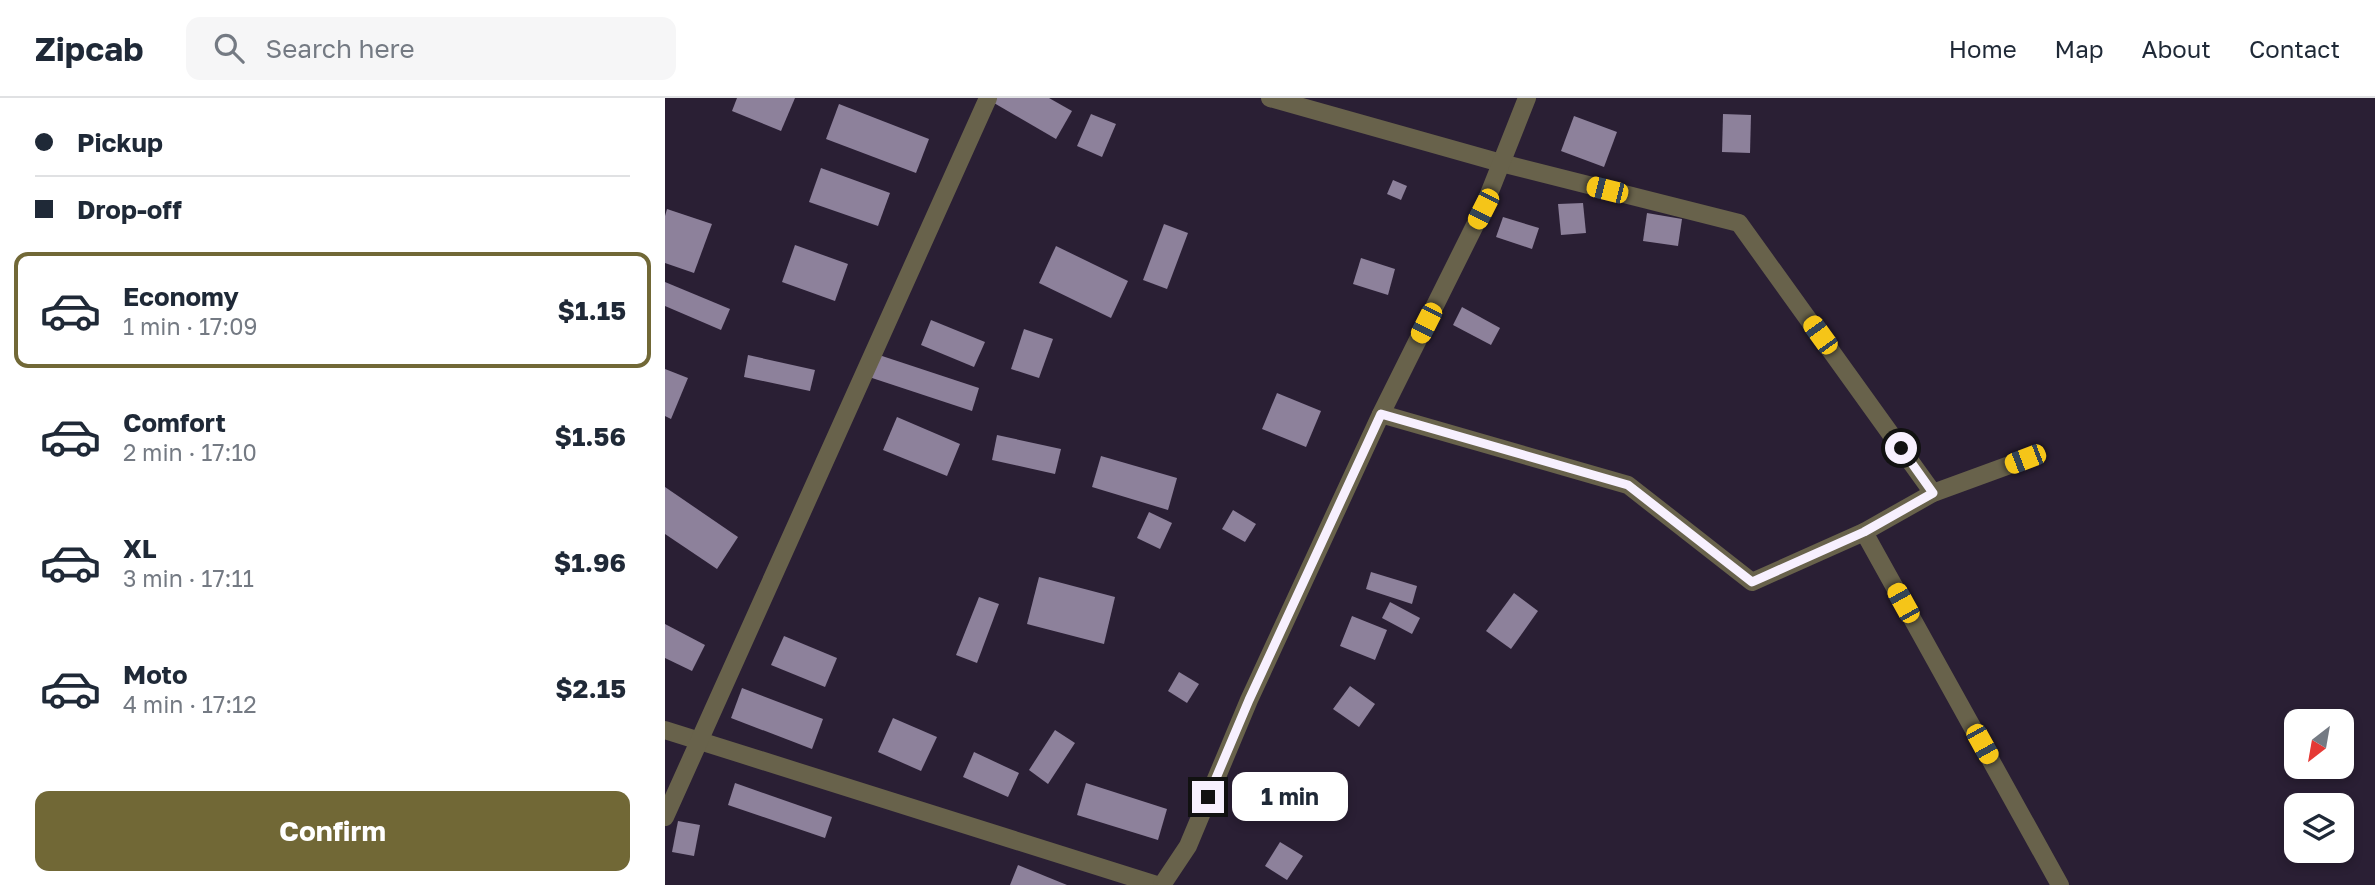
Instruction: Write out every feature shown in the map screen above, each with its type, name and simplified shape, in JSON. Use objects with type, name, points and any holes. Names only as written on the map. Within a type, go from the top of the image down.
[{"type":"street","points":[[665,817],[988,98]]},
{"type":"street","points":[[1271,98],[1501,163],[1739,223],[1933,493]]},
{"type":"street","points":[[665,730],[1160,885],[1188,846],[1249,700],[1381,414],[1483,209],[1527,98]]},
{"type":"street","points":[[1381,414],[1628,485],[1752,582],[1864,532],[1933,493],[2025,459]]},
{"type":"street","points":[[1864,532],[2060,885]]},
{"type":"building","points":[[737,98],[795,98],[781,131],[732,111]]},
{"type":"building","points":[[997,98],[1049,98],[1072,111],[1056,139],[994,103]]},
{"type":"building","points":[[839,104],[929,139],[916,173],[826,139]]},
{"type":"building","points":[[1091,114],[1116,124],[1102,157],[1077,146]]},
{"type":"building","points":[[1723,114],[1751,115],[1750,153],[1722,152]]},
{"type":"building","points":[[1574,116],[1617,132],[1604,167],[1561,151]]},
{"type":"building","points":[[821,168],[890,193],[878,226],[809,202]]},
{"type":"building","points":[[1393,180],[1407,186],[1401,200],[1387,194]]},
{"type":"building","points":[[1583,203],[1586,233],[1561,235],[1558,204]]},
{"type":"building","points":[[667,209],[712,224],[694,273],[665,263]]},
{"type":"building","points":[[1647,213],[1682,219],[1678,246],[1643,241]]},
{"type":"building","points":[[1503,217],[1539,228],[1532,249],[1496,237]]},
{"type":"building","points":[[1164,224],[1188,233],[1167,289],[1143,280]]},
{"type":"building","points":[[795,245],[848,264],[835,301],[782,282]]},
{"type":"building","points":[[1056,246],[1128,281],[1111,318],[1039,283]]},
{"type":"building","points":[[1361,258],[1395,269],[1388,295],[1353,284]]},
{"type":"building","points":[[665,282],[730,309],[721,330],[665,306]]},
{"type":"building","points":[[1462,307],[1500,328],[1491,345],[1453,325]]},
{"type":"building","points":[[931,320],[985,342],[974,367],[921,345]]},
{"type":"building","points":[[1024,329],[1053,339],[1039,378],[1011,369]]},
{"type":"building","points":[[876,354],[979,388],[972,411],[869,377]]},
{"type":"building","points":[[748,355],[815,370],[810,391],[744,377]]},
{"type":"building","points":[[665,369],[688,378],[671,419],[665,416]]},
{"type":"building","points":[[1277,393],[1321,411],[1306,447],[1262,429]]},
{"type":"building","points":[[897,417],[960,444],[947,476],[883,450]]},
{"type":"building","points":[[997,435],[1061,449],[1055,474],[992,460]]},
{"type":"building","points":[[1101,456],[1177,478],[1168,510],[1092,487]]},
{"type":"building","points":[[665,487],[738,537],[717,569],[665,534]]},
{"type":"building","points":[[1233,510],[1256,524],[1245,542],[1222,529]]},
{"type":"building","points":[[1149,512],[1172,523],[1160,549],[1137,538]]},
{"type":"building","points":[[1371,572],[1417,586],[1412,604],[1366,589]]},
{"type":"building","points":[[1039,577],[1115,597],[1104,644],[1027,624]]},
{"type":"building","points":[[1514,593],[1538,611],[1511,649],[1486,631]]},
{"type":"building","points":[[979,597],[999,604],[977,663],[956,655]]},
{"type":"building","points":[[1390,602],[1420,618],[1412,634],[1382,618]]},
{"type":"building","points":[[1352,616],[1387,630],[1375,660],[1340,646]]},
{"type":"building","points":[[665,624],[705,645],[692,671],[665,658]]},
{"type":"building","points":[[784,636],[837,658],[825,687],[771,665]]},
{"type":"building","points":[[1179,672],[1199,684],[1187,703],[1168,691]]},
{"type":"building","points":[[1350,686],[1375,704],[1359,727],[1333,709]]},
{"type":"building","points":[[742,688],[823,719],[812,749],[731,718]]},
{"type":"building","points":[[893,718],[937,737],[921,771],[878,752]]},
{"type":"building","points":[[1055,730],[1075,743],[1048,784],[1029,770]]},
{"type":"building","points":[[974,752],[1019,773],[1008,797],[963,777]]},
{"type":"building","points":[[735,783],[832,817],[825,838],[728,805]]},
{"type":"building","points":[[1086,783],[1167,809],[1158,840],[1077,815]]},
{"type":"building","points":[[678,821],[700,825],[694,856],[672,852]]},
{"type":"building","points":[[1280,842],[1303,856],[1287,880],[1265,866]]},
{"type":"building","points":[[1018,865],[1067,885],[1010,885]]},
{"type":"route","points":[[1208,797],[1249,700],[1381,414],[1628,485],[1752,582],[1864,532],[1933,493],[1901,448]]}]
